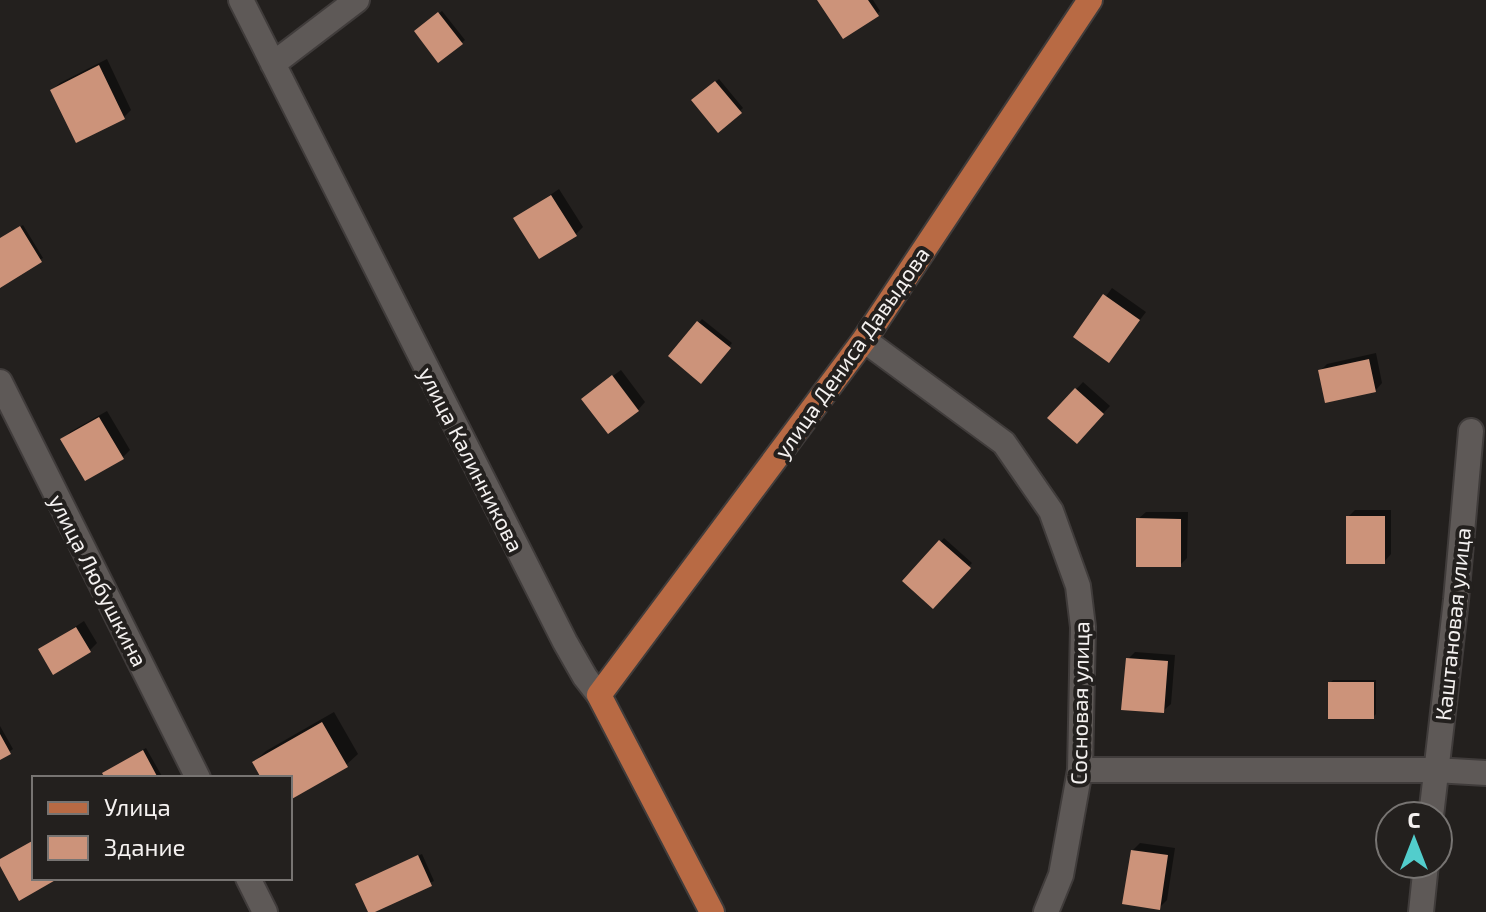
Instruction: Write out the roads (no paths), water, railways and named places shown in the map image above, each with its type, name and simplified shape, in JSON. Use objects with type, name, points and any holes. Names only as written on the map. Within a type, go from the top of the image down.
[{"type":"main road","name":"улица Дениса Давыдова","points":[[599,695],[864,340],[1090,0]]},
{"type":"main road","name":"улица Калинникова","points":[[599,695],[712,912]]},
{"type":"street","name":"улица Калинникова","points":[[241,0],[565,642],[599,695]]},
{"type":"street","points":[[273,64],[357,0]]},
{"type":"street","name":"Сосновая улица","points":[[864,340],[1004,443],[1051,511],[1078,586],[1083,627],[1080,770],[1061,875],[1046,912]]},
{"type":"street","name":"улица Любушкина","points":[[0,382],[197,776]]},
{"type":"street","name":"Каштановая улица","points":[[1432,800],[1456,600],[1471,431]]},
{"type":"street","points":[[1080,770],[1435,770],[1486,773]]},
{"type":"street","points":[[249,880],[265,912]]},
{"type":"street","points":[[1421,912],[1424,880]]}]
